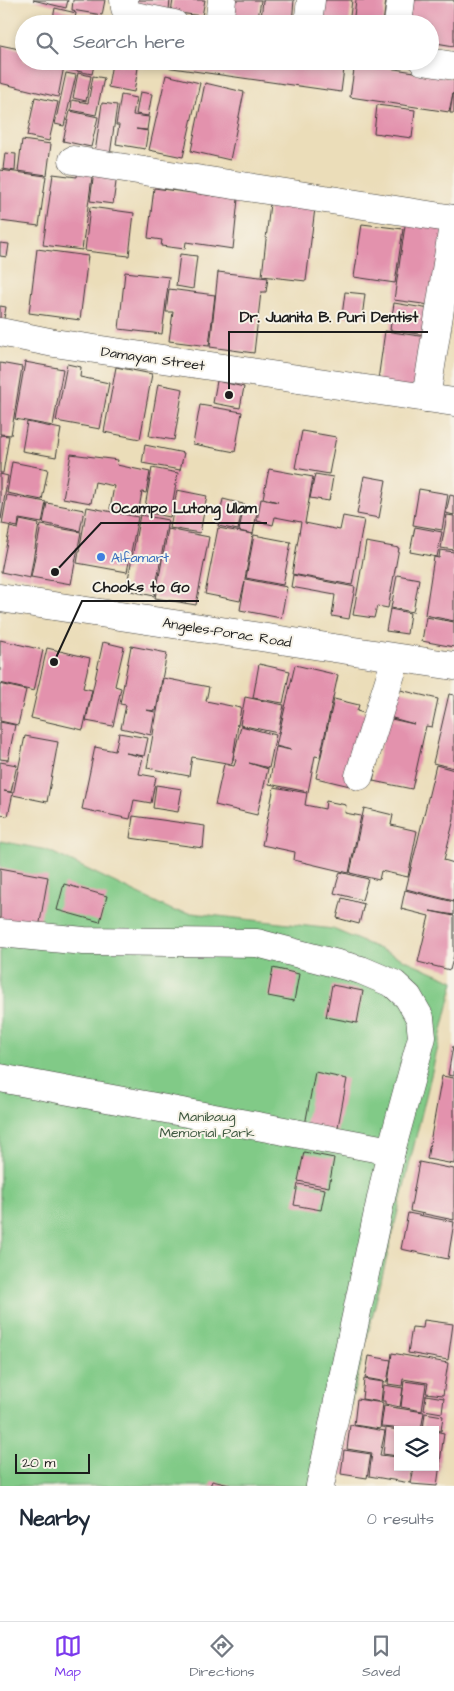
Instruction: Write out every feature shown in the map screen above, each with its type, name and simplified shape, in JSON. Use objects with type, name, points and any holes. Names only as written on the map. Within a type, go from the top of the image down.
[{"type":"street","points":[[124,0],[125,8],[130,15]]},
{"type":"street","points":[[220,15],[222,0]]},
{"type":"street","points":[[309,15],[311,0]]},
{"type":"street","points":[[399,15],[401,0]]},
{"type":"street","points":[[439,64],[454,66]]},
{"type":"street","points":[[73,160],[454,219],[426,398]]},
{"type":"street","name":"Damayan Street","points":[[0,332],[54,343],[454,402]]},
{"type":"street","name":"Angeles-Porac Road","points":[[0,598],[454,666]]},
{"type":"street","points":[[359,776],[396,658]]},
{"type":"street","points":[[0,933],[84,941],[257,943],[360,970],[394,984],[408,997],[420,1018],[422,1037],[391,1151],[320,1486]]},
{"type":"street","points":[[0,1078],[391,1151]]},
{"type":"green space","name":"Manibaug Memorial Park","points":[[0,841],[47,850],[174,911],[333,929],[454,981],[331,1486],[0,1486]]},
{"type":"building","points":[[33,0],[68,0],[66,8]]},
{"type":"building","points":[[73,0],[105,0],[102,15],[72,10]]},
{"type":"building","points":[[134,0],[170,0],[169,10],[134,4]]},
{"type":"building","points":[[173,0],[205,0],[202,15],[171,12]]},
{"type":"building","points":[[229,0],[261,0],[259,15],[228,15]]},
{"type":"building","points":[[263,0],[294,0],[293,15],[261,15]]},
{"type":"building","points":[[322,0],[352,0],[350,15],[320,15]]},
{"type":"building","points":[[356,0],[386,0],[384,15],[354,15]]},
{"type":"building","points":[[409,0],[454,0],[454,46],[439,44],[439,15],[406,15]]},
{"type":"building","points":[[55,8],[76,13],[76,15],[54,15]]},
{"type":"building","points":[[0,45],[15,48],[15,70],[63,70],[58,97],[0,83]]},
{"type":"building","points":[[72,70],[93,70],[92,74]]},
{"type":"building","points":[[111,70],[138,70],[134,92],[108,87]]},
{"type":"building","points":[[186,70],[344,70],[341,92]]},
{"type":"building","points":[[354,70],[401,70],[454,78],[454,113],[450,113],[453,93],[449,112],[350,97]]},
{"type":"building","points":[[66,73],[76,75],[64,126],[55,124]]},
{"type":"building","points":[[78,73],[91,76],[86,101],[73,98]]},
{"type":"building","points":[[166,75],[200,83],[183,157],[149,150]]},
{"type":"building","points":[[93,76],[104,78],[96,115],[71,110],[72,100],[88,103]]},
{"type":"building","points":[[205,83],[244,92],[230,160],[191,151]]},
{"type":"building","points":[[140,92],[152,94],[148,116],[136,114]]},
{"type":"building","points":[[121,95],[136,98],[133,115],[149,117],[147,130],[136,129],[148,131],[145,149],[116,144],[119,125],[116,125]]},
{"type":"building","points":[[35,97],[58,102],[49,141],[27,136]]},
{"type":"building","points":[[102,103],[117,105],[110,155],[95,153]]},
{"type":"building","points":[[377,105],[415,110],[412,138],[374,133]]},
{"type":"building","points":[[70,111],[98,117],[91,147],[63,141]]},
{"type":"building","points":[[22,140],[51,144],[47,175],[18,171]]},
{"type":"building","points":[[5,153],[16,154],[15,171],[3,169]]},
{"type":"building","points":[[78,168],[93,170],[82,250],[43,245],[53,174],[77,177]]},
{"type":"building","points":[[0,170],[46,176],[39,226],[0,221]]},
{"type":"building","points":[[94,172],[117,175],[113,204],[90,201]]},
{"type":"building","points":[[154,188],[238,199],[233,249],[186,242],[185,249],[161,246],[162,240],[148,238]]},
{"type":"building","points":[[270,203],[315,208],[306,281],[262,276]]},
{"type":"building","points":[[90,207],[134,213],[129,256],[85,251]]},
{"type":"building","points":[[406,219],[449,225],[430,305],[394,300]]},
{"type":"building","points":[[362,224],[403,229],[395,283],[354,277]]},
{"type":"building","points":[[0,243],[9,244],[7,257],[0,256]]},
{"type":"building","points":[[37,249],[88,256],[80,320],[29,313]]},
{"type":"building","points":[[180,254],[197,256],[193,289],[176,286]]},
{"type":"building","points":[[125,272],[169,277],[162,334],[119,329]]},
{"type":"building","points":[[218,272],[268,278],[266,292],[261,292],[254,353],[210,347]]},
{"type":"building","points":[[169,289],[215,295],[209,346],[169,341],[173,312],[166,312]]},
{"type":"building","points":[[345,292],[365,294],[362,318],[342,316]]},
{"type":"building","points":[[394,303],[436,310],[433,336],[390,330]]},
{"type":"building","points":[[0,306],[6,307],[2,330],[0,330]]},
{"type":"building","points":[[385,331],[433,338],[425,394],[377,387]]},
{"type":"building","points":[[25,362],[63,369],[53,426],[15,419]]},
{"type":"building","points":[[0,363],[22,367],[11,435],[0,434]]},
{"type":"building","points":[[67,364],[81,367],[80,377],[109,383],[100,429],[56,421]]},
{"type":"building","points":[[116,367],[152,374],[140,439],[104,432]]},
{"type":"building","points":[[217,381],[244,387],[240,408],[213,403]]},
{"type":"building","points":[[158,384],[183,389],[174,440],[149,436]]},
{"type":"building","points":[[200,405],[242,412],[235,452],[193,444]]},
{"type":"building","points":[[27,422],[61,429],[56,457],[22,451]]},
{"type":"building","points":[[302,431],[336,437],[329,474],[295,468]]},
{"type":"building","points":[[0,435],[9,436],[3,473],[0,473]]},
{"type":"building","points":[[145,445],[184,453],[180,470],[142,463]]},
{"type":"building","points":[[71,454],[118,460],[117,465],[150,472],[146,493],[142,492],[138,514],[110,509],[114,486],[95,482],[91,503],[63,498]]},
{"type":"building","points":[[12,462],[48,469],[42,500],[7,493]]},
{"type":"building","points":[[152,468],[178,473],[170,517],[144,512]]},
{"type":"building","points":[[269,469],[313,477],[305,523],[340,530],[343,516],[364,520],[352,585],[292,574],[301,522],[275,517],[273,525],[257,521],[261,499],[278,502],[263,498]]},
{"type":"building","points":[[0,474],[8,476],[1,519],[0,519]]},
{"type":"building","points":[[315,474],[333,477],[329,501],[310,498]]},
{"type":"building","points":[[364,476],[386,480],[379,518],[357,514]]},
{"type":"building","points":[[419,489],[448,494],[442,530],[413,525]]},
{"type":"building","points":[[177,490],[207,496],[200,533],[170,528]]},
{"type":"building","points":[[7,495],[46,502],[42,523],[19,519],[18,527],[2,524]]},
{"type":"building","points":[[450,495],[454,496],[454,515],[446,513]]},
{"type":"building","points":[[223,499],[243,504],[238,530],[218,526]]},
{"type":"building","points":[[47,503],[84,510],[80,531],[43,523]]},
{"type":"building","points":[[244,505],[258,507],[253,534],[239,531]]},
{"type":"building","points":[[87,507],[138,517],[127,572],[77,563]]},
{"type":"building","points":[[140,515],[168,520],[154,596],[126,590]]},
{"type":"building","points":[[447,515],[454,516],[454,550],[441,548]]},
{"type":"building","points":[[20,520],[39,524],[30,578],[1,572],[10,527],[18,529]]},
{"type":"building","points":[[41,525],[81,532],[71,584],[31,577]]},
{"type":"building","points":[[415,527],[442,532],[437,557],[410,552]]},
{"type":"building","points":[[218,528],[253,534],[245,579],[287,587],[281,618],[240,610],[245,582],[240,601],[205,594]]},
{"type":"building","points":[[168,529],[209,537],[196,605],[155,598]]},
{"type":"building","points":[[254,535],[291,542],[283,585],[246,578]]},
{"type":"building","points":[[366,542],[399,548],[388,608],[377,606],[374,618],[353,615]]},
{"type":"building","points":[[440,550],[454,552],[454,621],[425,615],[434,557],[439,558]]},
{"type":"building","points":[[293,575],[355,587],[349,619],[332,616],[335,595],[291,587]]},
{"type":"building","points":[[397,575],[419,579],[413,612],[391,608]]},
{"type":"building","points":[[390,609],[410,613],[407,634],[386,631]]},
{"type":"building","points":[[426,617],[454,622],[454,647],[422,641]]},
{"type":"building","points":[[0,640],[43,650],[34,691],[0,683]]},
{"type":"building","points":[[103,642],[124,647],[115,686],[121,688],[113,726],[86,721]]},
{"type":"building","points":[[131,646],[167,653],[156,711],[146,710],[155,712],[151,735],[121,728],[126,705],[120,704]]},
{"type":"building","points":[[47,648],[90,658],[83,688],[92,690],[83,730],[31,718]]},
{"type":"building","points":[[259,664],[290,671],[283,703],[253,698]]},
{"type":"building","points":[[295,665],[338,675],[320,757],[315,756],[308,792],[269,784],[276,747],[291,750],[276,746]]},
{"type":"building","points":[[163,678],[209,687],[206,701],[241,708],[232,764],[192,757],[189,776],[147,768]]},
{"type":"building","points":[[0,684],[26,690],[18,725],[0,721]]},
{"type":"building","points":[[396,689],[438,699],[432,727],[426,726],[412,789],[373,781],[387,718],[414,724],[389,717]]},
{"type":"building","points":[[449,694],[454,695],[454,768],[433,763]]},
{"type":"building","points":[[245,697],[284,705],[278,733],[240,725]]},
{"type":"building","points":[[334,699],[359,705],[357,711],[367,714],[350,786],[316,778]]},
{"type":"building","points":[[0,722],[15,725],[8,760],[0,759]]},
{"type":"building","points":[[241,726],[276,735],[269,768],[249,763],[268,769],[257,815],[215,805],[224,764],[234,766],[236,760],[233,759]]},
{"type":"building","points":[[119,733],[148,738],[144,756],[126,753],[143,757],[139,774],[156,777],[151,803],[134,800],[130,819],[82,809],[95,747],[115,751]]},
{"type":"building","points":[[25,736],[58,742],[47,802],[13,795]]},
{"type":"building","points":[[0,762],[17,765],[11,792],[4,791],[13,793],[8,816],[0,815]]},
{"type":"building","points":[[436,765],[454,770],[454,819],[444,860],[454,863],[454,901],[406,889]]},
{"type":"building","points":[[156,785],[182,789],[178,812],[153,808]]},
{"type":"building","points":[[274,787],[307,793],[305,805],[325,809],[326,801],[346,805],[345,813],[361,816],[349,873],[294,860],[295,852],[262,845]]},
{"type":"building","points":[[364,808],[393,815],[391,825],[417,831],[408,877],[381,871],[379,880],[350,873]]},
{"type":"building","points":[[133,816],[205,826],[203,848],[130,838]]},
{"type":"building","points":[[0,868],[48,877],[39,928],[0,921]]},
{"type":"building","points":[[340,872],[368,879],[362,900],[334,893]]},
{"type":"building","points":[[64,884],[107,896],[100,922],[57,910]]},
{"type":"building","points":[[405,890],[454,902],[454,915],[430,911],[454,916],[454,955],[450,970],[418,962],[429,916],[401,909]]},
{"type":"building","points":[[342,898],[364,904],[359,924],[337,918]]},
{"type":"building","points":[[273,968],[299,974],[294,1001],[268,996]]},
{"type":"building","points":[[332,985],[363,991],[357,1023],[326,1017]]},
{"type":"building","points":[[454,1046],[454,1076],[448,1075]]},
{"type":"building","points":[[315,1072],[347,1079],[337,1132],[305,1125]]},
{"type":"building","points":[[442,1076],[454,1078],[454,1164],[427,1159]]},
{"type":"building","points":[[304,1152],[334,1158],[329,1187],[298,1181]]},
{"type":"building","points":[[419,1162],[454,1169],[454,1220],[410,1211]]},
{"type":"building","points":[[298,1184],[325,1189],[321,1210],[294,1205]]},
{"type":"building","points":[[408,1213],[454,1222],[448,1259],[401,1249]]},
{"type":"building","points":[[424,1320],[453,1324],[448,1360],[408,1353],[412,1327],[423,1328]]},
{"type":"building","points":[[392,1353],[448,1363],[443,1395],[426,1393],[428,1383],[403,1379],[402,1386],[388,1384]]},
{"type":"building","points":[[369,1356],[391,1360],[387,1382],[365,1378]]},
{"type":"building","points":[[364,1379],[383,1382],[381,1402],[362,1399]]},
{"type":"building","points":[[404,1381],[426,1384],[422,1411],[401,1407]]},
{"type":"building","points":[[384,1385],[403,1388],[400,1407],[385,1404],[385,1401],[382,1401]]},
{"type":"building","points":[[426,1395],[444,1398],[442,1413],[424,1410]]},
{"type":"building","points":[[357,1399],[383,1403],[380,1429],[354,1425]]},
{"type":"building","points":[[384,1406],[424,1412],[422,1426],[381,1427]]},
{"type":"building","points":[[425,1413],[443,1416],[441,1431],[439,1431],[439,1426],[423,1426]]},
{"type":"building","points":[[350,1425],[385,1431],[380,1455],[394,1457],[394,1471],[412,1471],[410,1483],[369,1476],[372,1453],[347,1449]]},
{"type":"building","points":[[386,1428],[394,1429],[394,1455],[383,1454]]},
{"type":"building","points":[[439,1432],[444,1433],[439,1463]]},
{"type":"building","points":[[344,1450],[371,1454],[367,1478],[341,1474]]},
{"type":"building","points":[[440,1464],[437,1486],[411,1484],[413,1471],[439,1471]]},
{"type":"building","points":[[212,1481],[230,1485],[210,1486]]},
{"type":"place","name":"Dr. Juanita B. Puri Dentist","points":[[229,395]]},
{"type":"place","name":"Alfamart","points":[[101,557]]},
{"type":"place","name":"Ocampo Lutong Ulam","points":[[55,572]]},
{"type":"place","name":"Chooks to Go","points":[[54,662]]}]
